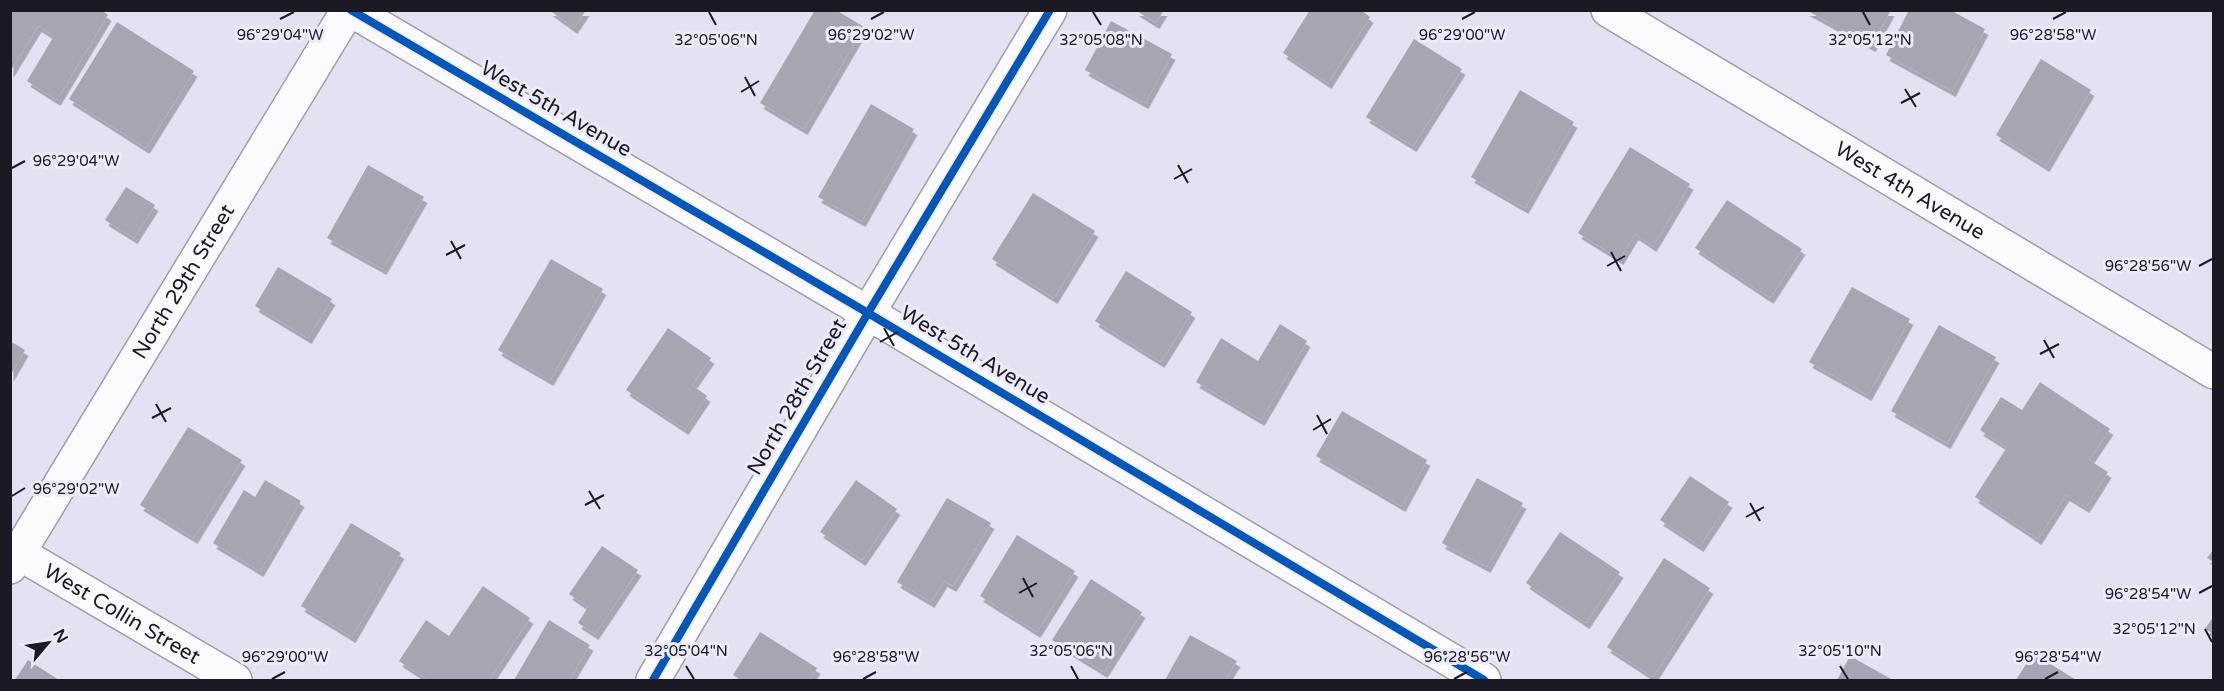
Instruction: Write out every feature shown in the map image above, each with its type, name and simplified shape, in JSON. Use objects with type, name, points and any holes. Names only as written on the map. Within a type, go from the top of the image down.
[{"type":"street","name":"West 5th Avenue","points":[[350,10],[868,312],[1484,681]]},
{"type":"street","name":"North 29th Street","points":[[13,556],[350,10]]},
{"type":"street","name":"North 28th Street","points":[[653,681],[868,312],[1050,10]]},
{"type":"street","name":"West 4th Avenue","points":[[1608,10],[2214,372]]},
{"type":"street","name":"West Collin Street","points":[[13,556],[235,681]]},
{"type":"building","points":[[10,10],[101,10],[108,15],[57,100],[27,81],[54,36],[38,26],[10,72]]},
{"type":"building","points":[[549,10],[586,10],[574,28]]},
{"type":"building","points":[[815,10],[836,10],[864,27],[804,129],[760,103]]},
{"type":"building","points":[[1135,10],[1164,10],[1156,23]]},
{"type":"building","points":[[1310,10],[1361,10],[1370,17],[1328,83],[1283,53]]},
{"type":"building","points":[[1806,10],[1891,10],[1872,46]]},
{"type":"building","points":[[1909,10],[1950,10],[1985,29],[1952,91],[1886,55]]},
{"type":"building","points":[[1111,21],[1172,54],[1145,103],[1085,70]]},
{"type":"building","points":[[117,22],[194,71],[146,148],[69,99]]},
{"type":"building","points":[[1414,39],[1462,69],[1413,146],[1366,117]]},
{"type":"building","points":[[2041,59],[2091,90],[2046,166],[1996,135]]},
{"type":"building","points":[[1520,90],[1574,122],[1525,208],[1471,177]]},
{"type":"building","points":[[871,104],[914,129],[862,221],[818,197]]},
{"type":"building","points":[[1630,147],[1690,184],[1653,246],[1635,234],[1620,259],[1578,233]]},
{"type":"building","points":[[368,165],[424,197],[383,269],[327,238]]},
{"type":"building","points":[[126,187],[155,205],[134,238],[105,220]]},
{"type":"building","points":[[1033,193],[1095,231],[1054,298],[992,259]]},
{"type":"building","points":[[1727,200],[1802,249],[1770,298],[1695,248]]},
{"type":"building","points":[[551,259],[603,289],[550,380],[498,350]]},
{"type":"building","points":[[278,267],[332,299],[308,338],[255,306]]},
{"type":"building","points":[[1126,271],[1192,312],[1161,362],[1095,321]]},
{"type":"building","points":[[1852,287],[1910,319],[1868,395],[1809,362]]},
{"type":"building","points":[[1280,324],[1307,341],[1261,420],[1196,382],[1221,338],[1258,361]]},
{"type":"building","points":[[1939,325],[1996,357],[1947,443],[1891,411]]},
{"type":"building","points":[[668,328],[711,358],[692,385],[707,396],[685,429],[626,390]]},
{"type":"building","points":[[10,341],[25,350],[10,376]]},
{"type":"building","points":[[2040,382],[2110,429],[2089,460],[2108,472],[2086,507],[2066,495],[2038,539],[1975,497],[2007,447],[1980,430],[2001,397],[2022,410]]},
{"type":"building","points":[[1342,411],[1427,460],[1402,506],[1316,456]]},
{"type":"building","points":[[188,427],[242,460],[194,538],[140,505]]},
{"type":"building","points":[[1690,476],[1729,502],[1700,546],[1660,520]]},
{"type":"building","points":[[1477,478],[1523,503],[1487,567],[1442,543]]},
{"type":"building","points":[[265,480],[301,501],[260,571],[213,543],[244,490],[255,497]]},
{"type":"building","points":[[856,480],[897,509],[862,560],[820,532]]},
{"type":"building","points":[[947,498],[991,523],[953,586],[944,581],[931,602],[897,582]]},
{"type":"building","points":[[351,523],[401,553],[352,637],[301,606]]},
{"type":"building","points":[[1560,532],[1620,572],[1586,623],[1526,583]]},
{"type":"building","points":[[1017,535],[1075,571],[1037,632],[980,596]]},
{"type":"building","points":[[602,546],[638,570],[595,634],[578,623],[588,607],[569,594]]},
{"type":"building","points":[[2214,549],[2214,562],[2207,558]]},
{"type":"building","points":[[1664,558],[1710,588],[1653,677],[1607,647]]},
{"type":"building","points":[[1091,579],[1142,612],[1104,672],[1052,640]]},
{"type":"building","points":[[483,586],[530,618],[489,680],[428,680],[399,661],[426,620],[449,636]]},
{"type":"building","points":[[2214,616],[2214,634],[2205,629]]},
{"type":"building","points":[[549,620],[590,645],[569,680],[514,680]]},
{"type":"building","points":[[760,632],[817,668],[809,680],[741,680],[733,675]]},
{"type":"building","points":[[1190,635],[1237,661],[1225,680],[1165,680]]},
{"type":"building","points":[[2033,653],[2076,680],[2016,680]]},
{"type":"building","points":[[1850,656],[1893,680],[1837,680]]},
{"type":"building","points":[[28,660],[59,680],[15,680]]},
{"type":"cycle path","points":[[351,10],[868,313],[1484,680]]},
{"type":"cycle path","points":[[653,680],[868,313],[1050,10]]}]
